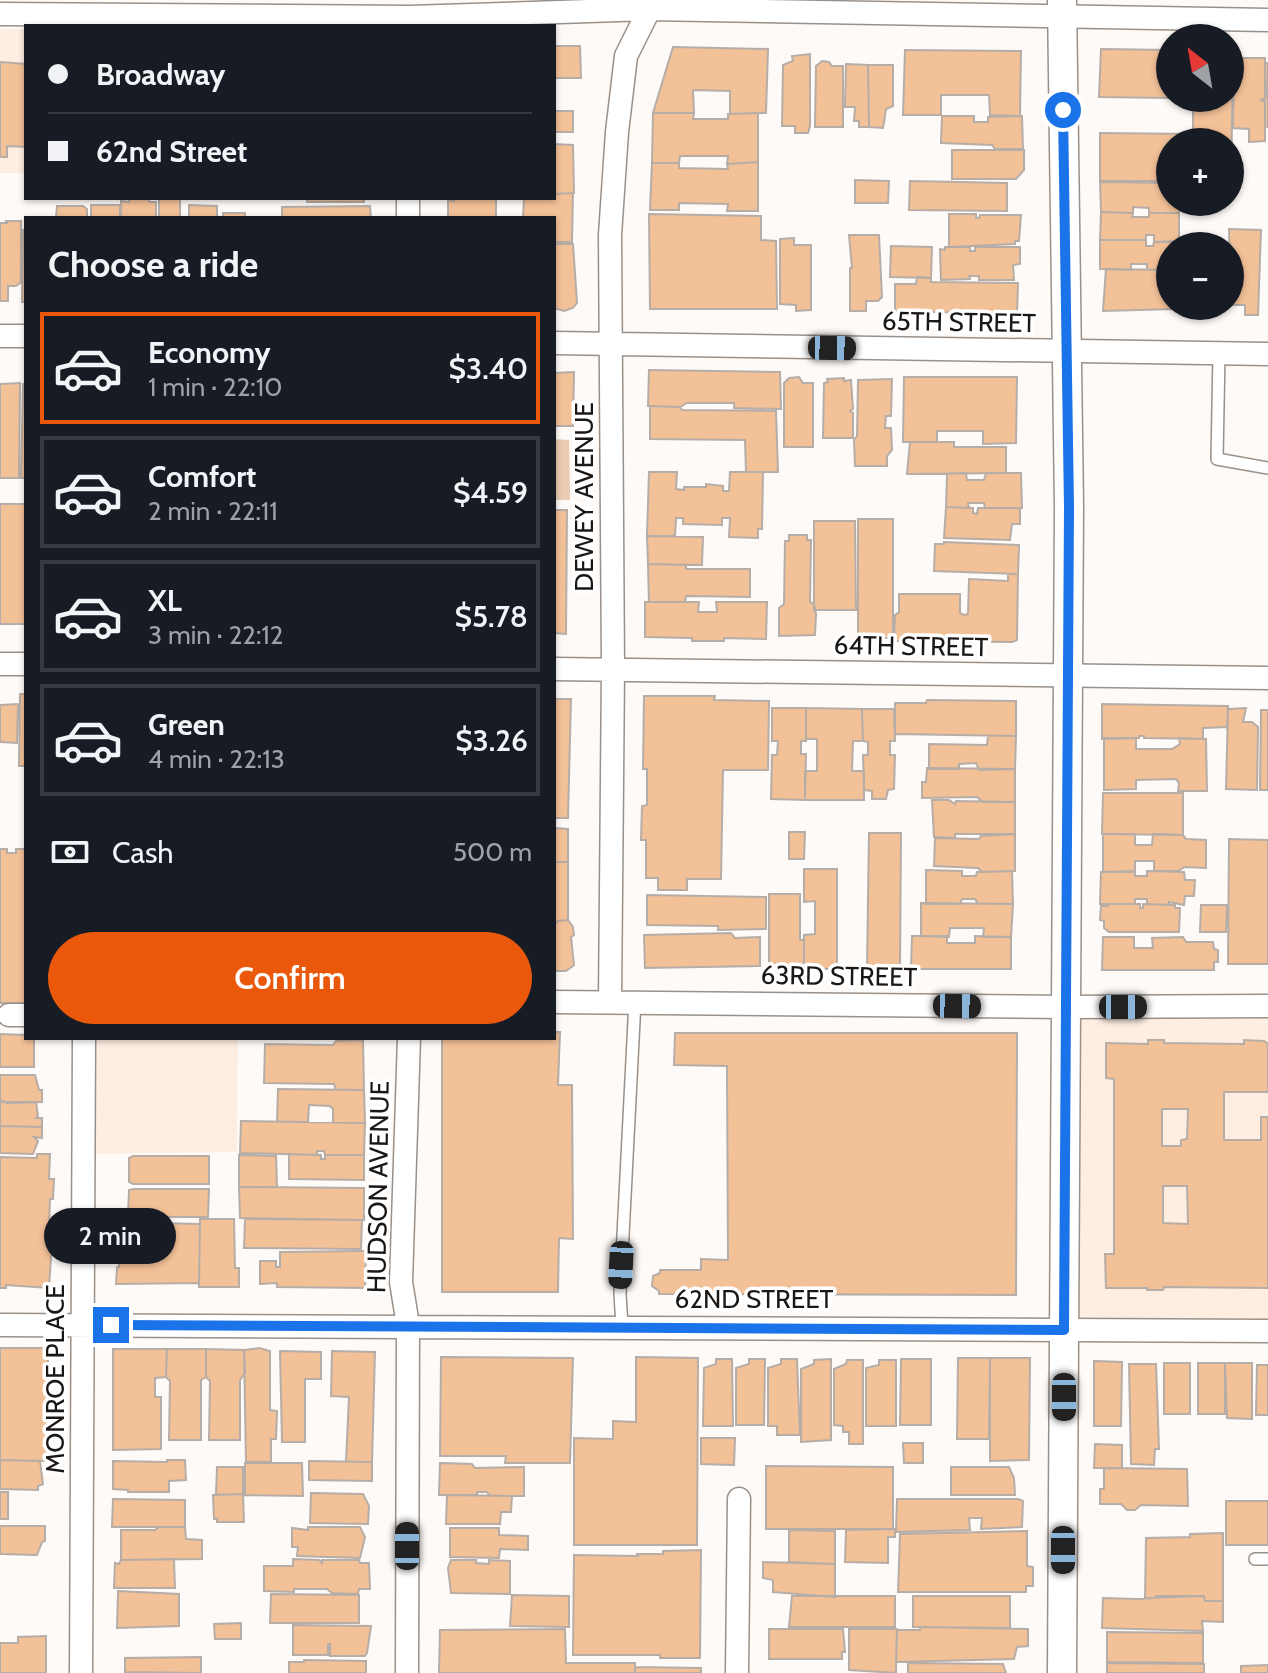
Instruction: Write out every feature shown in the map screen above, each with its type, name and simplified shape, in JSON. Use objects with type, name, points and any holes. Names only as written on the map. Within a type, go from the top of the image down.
[{"type":"street","points":[[0,14],[410,14],[651,4],[1062,9],[1268,20]]},
{"type":"street","name":"DEWEY AVENUE","points":[[610,1001],[613,669],[610,235],[626,56],[651,4]]},
{"type":"street","points":[[1062,9],[1068,676],[1062,1673]]},
{"type":"street","points":[[0,336],[24,336]]},
{"type":"street","name":"65TH STREET","points":[[556,343],[1268,354]]},
{"type":"street","points":[[0,664],[24,664]]},
{"type":"street","name":"64TH STREET","points":[[556,669],[1268,678]]},
{"type":"street","name":"63RD STREET","points":[[556,1002],[1268,1006]]},
{"type":"street","name":"MONROE PLACE","points":[[81,1673],[84,1040]]},
{"type":"street","name":"HUDSON AVENUE","points":[[407,1673],[408,1325],[401,1282],[409,1040]]},
{"type":"street","name":"62ND STREET","points":[[0,1325],[1268,1331]]},
{"type":"street","points":[[737,1673],[739,1499]]},
{"type":"lane","points":[[1219,353],[1217,459],[1268,468]]},
{"type":"lane","points":[[622,1326],[620,1294],[635,1001]]},
{"type":"lane","points":[[1255,1559],[1268,1559]]},
{"type":"shaded area","points":[[0,29],[24,29],[24,173],[0,173]]},
{"type":"shaded area","points":[[556,439],[569,440],[570,500],[556,500]]},
{"type":"shaded area","points":[[1069,1010],[1268,1010],[1268,1328],[1067,1326]]},
{"type":"shaded area","points":[[84,1040],[238,1040],[237,1152],[83,1154]]},
{"type":"building","points":[[556,46],[580,46],[581,78],[556,78]]},
{"type":"building","points":[[673,47],[768,49],[766,113],[730,114],[730,91],[693,90],[694,113],[653,113]]},
{"type":"building","points":[[1101,49],[1156,50],[1156,98],[1099,97]]},
{"type":"building","points":[[905,50],[1021,51],[1020,116],[990,115],[989,95],[941,95],[941,115],[903,115]]},
{"type":"building","points":[[810,54],[810,126],[808,133],[795,133],[795,126],[782,126],[783,65],[793,61],[792,56]]},
{"type":"building","points":[[1244,58],[1265,58],[1266,97],[1261,100],[1265,102],[1265,141],[1249,142],[1249,129],[1233,128],[1233,112],[1244,112]]},
{"type":"building","points":[[822,61],[832,66],[843,66],[843,127],[815,127],[816,66]]},
{"type":"building","points":[[0,62],[24,64],[24,147],[7,146],[7,157],[0,157]]},
{"type":"building","points":[[1265,63],[1268,63],[1268,127],[1265,126]]},
{"type":"building","points":[[846,64],[868,65],[869,127],[859,127],[859,121],[854,121],[855,107],[845,107]]},
{"type":"building","points":[[868,65],[893,65],[893,106],[886,109],[883,128],[869,127]]},
{"type":"building","points":[[556,111],[573,111],[573,132],[556,132]]},
{"type":"building","points":[[1193,112],[1232,112],[1232,128],[1193,128]]},
{"type":"building","points":[[653,113],[694,113],[693,119],[728,119],[728,114],[758,113],[758,162],[727,164],[728,156],[680,156],[679,163],[652,163]]},
{"type":"building","points":[[942,116],[974,116],[974,122],[988,122],[988,117],[1022,116],[1023,149],[941,143]]},
{"type":"building","points":[[1100,133],[1156,134],[1156,181],[1100,181]]},
{"type":"building","points":[[556,144],[573,145],[574,193],[556,194]]},
{"type":"building","points":[[952,150],[1024,150],[1024,170],[1016,179],[952,179]]},
{"type":"building","points":[[758,162],[758,211],[727,211],[728,204],[679,203],[679,210],[650,210],[652,163],[679,163],[679,168],[728,169],[727,164]]},
{"type":"building","points":[[855,180],[889,181],[888,203],[855,203]]},
{"type":"building","points":[[910,181],[1007,183],[1007,211],[909,210]]},
{"type":"building","points":[[1100,182],[1156,183],[1156,213],[1149,213],[1149,208],[1133,207],[1133,213],[1101,212]]},
{"type":"building","points":[[573,193],[572,242],[556,242],[556,216],[523,216],[524,200],[556,200],[556,194]]},
{"type":"building","points":[[159,200],[180,200],[180,216],[159,216]]},
{"type":"building","points":[[307,200],[364,200],[364,202]]},
{"type":"building","points":[[448,200],[496,200],[496,216],[448,216]]},
{"type":"building","points":[[121,201],[156,202],[156,216],[121,216]]},
{"type":"building","points":[[91,205],[120,205],[120,216],[91,216]]},
{"type":"building","points":[[189,205],[217,206],[217,216],[189,216]]},
{"type":"building","points":[[57,206],[83,206],[87,209],[87,216],[56,216]]},
{"type":"building","points":[[370,206],[371,216],[282,216],[282,207]]},
{"type":"building","points":[[1101,212],[1133,213],[1132,217],[1149,217],[1149,213],[1179,216],[1179,232],[1156,232],[1156,242],[1154,235],[1146,235],[1146,240],[1100,240]]},
{"type":"building","points":[[223,213],[245,213],[245,216],[223,216]]},
{"type":"building","points":[[649,214],[761,216],[761,240],[776,241],[777,309],[650,309]]},
{"type":"building","points":[[949,214],[976,214],[976,218],[980,215],[1021,215],[1019,241],[1015,244],[949,247]]},
{"type":"building","points":[[21,221],[21,282],[8,286],[8,301],[0,301],[0,223]]},
{"type":"building","points":[[1229,229],[1261,230],[1258,315],[1245,315],[1244,232],[1229,232]]},
{"type":"building","points":[[23,230],[24,230],[24,302]]},
{"type":"building","points":[[849,235],[879,235],[882,297],[878,301],[866,301],[866,311],[850,311],[852,268]]},
{"type":"building","points":[[794,238],[794,245],[811,245],[811,310],[796,311],[796,305],[780,304],[780,239]]},
{"type":"building","points":[[1100,240],[1146,240],[1146,246],[1153,246],[1156,242],[1156,270],[1147,270],[1147,264],[1131,264],[1131,270],[1100,269]]},
{"type":"building","points":[[556,244],[573,244],[577,303],[564,311],[556,309]]},
{"type":"building","points":[[891,246],[932,247],[931,278],[890,277]]},
{"type":"building","points":[[945,247],[970,247],[970,251],[975,251],[975,247],[1020,247],[1020,264],[1013,265],[1014,280],[979,280],[979,276],[969,276],[970,279],[941,280],[940,249],[945,250]]},
{"type":"building","points":[[1106,269],[1156,270],[1156,310],[1103,311]]},
{"type":"building","points":[[917,277],[931,278],[931,282],[1018,283],[1017,314],[895,311],[895,284],[916,284]]},
{"type":"building","points":[[649,370],[780,372],[781,409],[734,408],[734,403],[648,406]]},
{"type":"building","points":[[574,372],[573,426],[556,426],[556,373]]},
{"type":"building","points":[[799,377],[803,383],[813,383],[813,447],[784,447],[784,383],[789,378]]},
{"type":"building","points":[[904,377],[1017,377],[1016,443],[983,444],[983,431],[937,431],[937,442],[903,442]]},
{"type":"building","points":[[844,378],[844,381],[851,380],[853,438],[823,438],[824,383],[828,382],[827,379]]},
{"type":"building","points":[[892,379],[891,416],[886,416],[885,428],[891,428],[892,450],[887,456],[887,466],[855,466],[858,380]]},
{"type":"building","points":[[20,383],[19,478],[0,478],[0,384]]},
{"type":"building","points":[[23,384],[24,384],[24,478],[21,478]]},
{"type":"building","points":[[650,406],[680,407],[682,410],[776,411],[778,472],[746,472],[745,440],[650,439]]},
{"type":"building","points":[[910,442],[954,442],[954,447],[1006,447],[1006,473],[907,474]]},
{"type":"building","points":[[649,472],[677,472],[676,489],[706,487],[706,484],[723,486],[723,491],[729,491],[730,472],[763,472],[762,529],[758,529],[758,538],[729,537],[730,518],[722,518],[722,525],[683,524],[683,518],[676,518],[675,536],[647,536]]},
{"type":"building","points":[[966,473],[967,480],[984,480],[986,473],[1021,473],[1022,508],[985,508],[984,503],[968,503],[969,508],[946,507],[947,474]]},
{"type":"building","points":[[0,504],[24,504],[24,624],[0,624]]},
{"type":"building","points":[[946,507],[973,508],[973,513],[977,514],[978,508],[1020,508],[1020,524],[1012,524],[1010,540],[944,538]]},
{"type":"building","points":[[556,510],[567,510],[566,634],[556,633]]},
{"type":"building","points":[[858,519],[893,519],[893,638],[858,638]]},
{"type":"building","points":[[814,521],[855,521],[856,610],[814,610]]},
{"type":"building","points":[[789,535],[807,535],[807,540],[811,540],[810,602],[814,604],[816,614],[815,635],[779,636],[779,608],[784,604],[785,541],[789,541]]},
{"type":"building","points":[[647,536],[703,537],[702,565],[648,564]]},
{"type":"building","points":[[935,544],[1019,545],[1018,574],[934,571]]},
{"type":"building","points":[[648,564],[686,565],[686,569],[750,569],[750,597],[686,596],[685,602],[649,602]]},
{"type":"building","points":[[1008,574],[1018,574],[1017,640],[894,641],[899,594],[960,594],[960,613],[964,615],[968,614],[969,579],[1008,581]]},
{"type":"building","points":[[645,602],[699,602],[698,612],[717,612],[716,602],[767,602],[766,639],[692,641],[692,638],[645,637]]},
{"type":"building","points":[[20,694],[24,694],[24,766],[19,766]]},
{"type":"building","points":[[644,696],[715,696],[714,700],[769,701],[768,770],[723,770],[721,879],[687,879],[687,890],[658,890],[658,878],[646,878],[646,840],[641,840],[642,806],[647,805],[647,769],[643,769]]},
{"type":"building","points":[[556,699],[571,699],[568,818],[556,818]]},
{"type":"building","points":[[927,700],[1016,701],[1016,736],[895,734],[895,703],[926,703]]},
{"type":"building","points":[[18,704],[17,743],[0,742],[0,705]]},
{"type":"building","points":[[1102,704],[1228,706],[1227,727],[1203,728],[1203,739],[1139,736],[1102,739]]},
{"type":"building","points":[[772,708],[806,708],[806,741],[801,741],[801,754],[806,754],[805,800],[771,799],[772,755],[777,755],[778,741],[772,741]]},
{"type":"building","points":[[806,708],[862,709],[863,741],[853,741],[852,771],[864,771],[864,800],[805,800],[805,771],[817,771],[817,739],[806,739]]},
{"type":"building","points":[[1246,708],[1243,722],[1252,722],[1258,727],[1257,790],[1226,789],[1228,709]]},
{"type":"building","points":[[862,709],[894,709],[895,741],[890,741],[890,755],[895,755],[894,789],[888,790],[886,799],[872,799],[872,791],[864,790],[863,755],[868,755],[868,742],[863,741]]},
{"type":"building","points":[[1261,710],[1268,710],[1268,790],[1260,790]]},
{"type":"building","points":[[988,736],[1016,736],[1015,769],[979,770],[976,763],[959,764],[959,769],[929,769],[929,744],[987,745]]},
{"type":"building","points":[[1104,738],[1136,738],[1136,749],[1172,749],[1180,744],[1179,738],[1206,739],[1207,791],[1178,791],[1176,779],[1136,780],[1136,789],[1104,790]]},
{"type":"building","points":[[927,768],[1015,769],[1015,802],[983,802],[977,797],[922,798],[922,782],[926,782]]},
{"type":"building","points":[[1103,793],[1183,793],[1183,835],[1102,834]]},
{"type":"building","points":[[932,800],[949,800],[955,804],[956,801],[1015,802],[1015,834],[934,837]]},
{"type":"building","points":[[556,828],[568,829],[568,862],[556,862]]},
{"type":"building","points":[[789,832],[805,832],[804,859],[789,859]]},
{"type":"building","points":[[869,833],[901,833],[900,969],[867,968]]},
{"type":"building","points":[[1015,834],[1015,871],[982,872],[978,868],[934,866],[935,838],[979,839],[981,836]]},
{"type":"building","points":[[1103,834],[1135,834],[1135,845],[1152,845],[1153,834],[1206,840],[1206,868],[1154,871],[1154,861],[1135,861],[1135,871],[1103,872]]},
{"type":"building","points":[[1229,839],[1268,840],[1268,964],[1228,964]]},
{"type":"building","points":[[0,849],[16,853],[16,849],[24,849],[24,1003],[0,1003]]},
{"type":"building","points":[[556,862],[568,862],[568,920],[556,923]]},
{"type":"building","points":[[804,869],[837,869],[837,969],[804,969],[804,935],[815,934],[815,901],[804,902]]},
{"type":"building","points":[[926,870],[962,871],[962,876],[976,876],[977,872],[1012,871],[1013,904],[978,904],[975,899],[962,899],[960,904],[926,904]]},
{"type":"building","points":[[1147,871],[1184,872],[1185,880],[1195,880],[1194,896],[1185,896],[1184,905],[1169,902],[1169,905],[1147,904],[1147,899],[1135,899],[1135,904],[1100,904],[1101,872],[1135,872],[1135,876],[1147,876]]},
{"type":"building","points":[[769,894],[800,894],[800,940],[804,940],[804,969],[769,968]]},
{"type":"building","points":[[647,895],[766,897],[766,929],[718,930],[718,926],[647,925]]},
{"type":"building","points":[[921,903],[1013,904],[1011,937],[983,937],[984,928],[950,928],[949,937],[921,936]]},
{"type":"building","points":[[1140,904],[1140,908],[1143,904],[1175,905],[1175,908],[1180,908],[1179,932],[1109,932],[1104,928],[1104,921],[1100,920],[1101,906]]},
{"type":"building","points":[[1201,905],[1227,905],[1226,932],[1200,932]]},
{"type":"building","points":[[568,920],[573,927],[574,965],[566,971],[556,970],[558,921]]},
{"type":"building","points":[[731,933],[735,938],[760,937],[760,966],[645,968],[644,935]]},
{"type":"building","points":[[912,936],[947,936],[947,943],[975,943],[975,936],[1011,937],[1011,969],[911,969]]},
{"type":"building","points":[[1103,937],[1134,937],[1134,948],[1153,948],[1152,938],[1183,937],[1186,942],[1213,942],[1214,949],[1218,950],[1218,962],[1214,962],[1214,970],[1102,970]]},
{"type":"building","points":[[556,1032],[560,1032],[558,1085],[572,1085],[573,1239],[559,1238],[558,1292],[442,1292],[442,1040],[556,1040]]},
{"type":"building","points":[[675,1033],[1017,1033],[1016,1295],[659,1294],[652,1286],[653,1276],[660,1270],[701,1270],[701,1259],[728,1260],[727,1066],[674,1065]]},
{"type":"building","points":[[0,1034],[24,1035],[24,1040],[34,1040],[34,1067],[0,1067]]},
{"type":"building","points":[[363,1040],[364,1090],[336,1090],[334,1084],[264,1083],[265,1044],[333,1045],[336,1041]]},
{"type":"building","points":[[1148,1040],[1164,1040],[1164,1043],[1244,1044],[1244,1040],[1268,1044],[1268,1092],[1224,1092],[1224,1140],[1261,1140],[1261,1117],[1268,1117],[1268,1288],[1106,1288],[1105,1254],[1114,1254],[1114,1079],[1106,1078],[1106,1043],[1148,1044]],"holes":[[[1162,1109],[1188,1109],[1187,1139],[1181,1140],[1181,1146],[1162,1146]],[[1163,1186],[1187,1186],[1188,1224],[1163,1223]]]},
{"type":"building","points":[[0,1075],[35,1075],[39,1090],[42,1090],[42,1102],[7,1103],[0,1100]]},
{"type":"building","points":[[278,1089],[364,1090],[365,1123],[333,1123],[333,1109],[330,1106],[309,1105],[308,1122],[277,1122]]},
{"type":"building","points":[[0,1102],[36,1102],[36,1118],[42,1118],[42,1127],[0,1126]]},
{"type":"building","points":[[241,1121],[365,1123],[364,1155],[325,1155],[324,1151],[317,1151],[317,1155],[240,1153]]},
{"type":"building","points":[[0,1126],[42,1127],[42,1138],[34,1137],[38,1141],[33,1154],[0,1153]]},
{"type":"building","points":[[37,1154],[50,1154],[49,1179],[54,1179],[53,1199],[50,1199],[49,1227],[53,1227],[49,1288],[6,1285],[6,1288],[0,1288],[0,1157],[37,1158]]},
{"type":"building","points":[[289,1154],[321,1155],[321,1159],[325,1159],[325,1155],[364,1155],[364,1180],[289,1179]]},
{"type":"building","points":[[239,1155],[276,1156],[277,1187],[239,1187]]},
{"type":"building","points":[[209,1156],[209,1184],[133,1184],[129,1182],[129,1158]]},
{"type":"building","points":[[239,1187],[364,1188],[364,1220],[240,1218]]},
{"type":"building","points":[[209,1189],[208,1217],[133,1217],[133,1214],[128,1215],[129,1190]]},
{"type":"building","points":[[200,1219],[234,1219],[235,1268],[239,1268],[239,1287],[199,1287]]},
{"type":"building","points":[[245,1219],[362,1220],[361,1249],[244,1248]]},
{"type":"building","points":[[120,1222],[200,1224],[199,1283],[116,1284]]},
{"type":"building","points":[[366,1251],[365,1288],[260,1284],[260,1261],[276,1261],[276,1267],[280,1267],[280,1252]]},
{"type":"building","points":[[0,1348],[48,1348],[48,1461],[0,1460]]},
{"type":"building","points":[[259,1348],[270,1351],[270,1410],[277,1411],[276,1439],[271,1439],[271,1462],[246,1462],[244,1350]]},
{"type":"building","points":[[113,1349],[167,1349],[166,1377],[155,1378],[155,1397],[161,1397],[161,1449],[113,1450]]},
{"type":"building","points":[[167,1349],[206,1349],[206,1377],[201,1380],[201,1440],[169,1440]]},
{"type":"building","points":[[206,1349],[244,1350],[245,1373],[240,1380],[240,1440],[209,1440],[210,1381],[206,1377]]},
{"type":"building","points":[[280,1351],[321,1352],[321,1379],[305,1379],[305,1442],[282,1442]]},
{"type":"building","points":[[332,1351],[375,1352],[372,1462],[346,1462],[349,1397],[331,1396]]},
{"type":"building","points":[[441,1357],[573,1358],[570,1463],[505,1463],[506,1456],[440,1456]]},
{"type":"building","points":[[636,1357],[698,1358],[697,1545],[574,1545],[574,1438],[613,1439],[613,1421],[636,1422]]},
{"type":"building","points":[[958,1358],[990,1358],[989,1439],[957,1439]]},
{"type":"building","points":[[990,1358],[1030,1358],[1029,1460],[990,1461]]},
{"type":"building","points":[[716,1359],[732,1359],[733,1426],[703,1426],[704,1368],[716,1364]]},
{"type":"building","points":[[749,1359],[765,1359],[764,1425],[736,1425],[736,1368],[749,1364]]},
{"type":"building","points":[[781,1359],[797,1359],[800,1435],[777,1435],[777,1426],[768,1426],[768,1368],[781,1364]]},
{"type":"building","points":[[831,1359],[831,1440],[801,1442],[801,1369],[814,1364],[814,1360]]},
{"type":"building","points":[[901,1359],[931,1359],[931,1425],[900,1425]]},
{"type":"building","points":[[847,1360],[863,1360],[863,1444],[849,1444],[849,1432],[843,1432],[843,1426],[834,1425],[834,1369],[846,1364]]},
{"type":"building","points":[[879,1360],[896,1360],[896,1426],[866,1426],[866,1368],[879,1365]]},
{"type":"building","points":[[1094,1361],[1122,1362],[1121,1426],[1094,1426]]},
{"type":"building","points":[[1164,1363],[1190,1363],[1190,1414],[1164,1414]]},
{"type":"building","points":[[1198,1363],[1225,1363],[1225,1414],[1198,1414]]},
{"type":"building","points":[[1225,1363],[1252,1363],[1252,1419],[1227,1418]]},
{"type":"building","points":[[1129,1364],[1156,1364],[1159,1449],[1155,1449],[1154,1465],[1131,1464]]},
{"type":"building","points":[[1257,1365],[1268,1365],[1268,1415],[1256,1415]]},
{"type":"building","points":[[701,1438],[735,1438],[734,1465],[701,1464]]},
{"type":"building","points":[[903,1443],[923,1443],[923,1463],[904,1463]]},
{"type":"building","points":[[1095,1444],[1122,1445],[1122,1468],[1094,1468]]},
{"type":"building","points":[[0,1460],[40,1461],[43,1484],[38,1486],[38,1490],[0,1489]]},
{"type":"building","points":[[185,1460],[186,1480],[169,1481],[169,1492],[113,1489],[113,1461]]},
{"type":"building","points":[[309,1461],[372,1462],[372,1481],[309,1480]]},
{"type":"building","points":[[245,1463],[302,1463],[303,1496],[245,1495]]},
{"type":"building","points":[[440,1463],[472,1464],[475,1468],[524,1467],[524,1496],[490,1496],[487,1492],[439,1495]]},
{"type":"building","points":[[766,1466],[893,1467],[893,1529],[766,1529]]},
{"type":"building","points":[[217,1467],[243,1467],[243,1494],[216,1495]]},
{"type":"building","points":[[951,1467],[1009,1467],[1014,1478],[1015,1495],[951,1495]]},
{"type":"building","points":[[1104,1468],[1187,1469],[1188,1506],[1141,1505],[1135,1510],[1127,1510],[1121,1504],[1100,1504]]},
{"type":"building","points":[[0,1492],[8,1492],[8,1519],[0,1519]]},
{"type":"building","points":[[311,1493],[363,1494],[369,1506],[368,1524],[310,1523]]},
{"type":"building","points":[[243,1494],[244,1522],[217,1522],[214,1519],[213,1495]]},
{"type":"building","points":[[447,1495],[512,1496],[511,1512],[501,1512],[500,1524],[446,1524]]},
{"type":"building","points":[[113,1499],[185,1500],[185,1527],[112,1527]]},
{"type":"building","points":[[897,1499],[1018,1499],[1023,1501],[1022,1527],[981,1529],[982,1518],[969,1518],[970,1530],[896,1532]]},
{"type":"building","points":[[1226,1501],[1268,1501],[1268,1545],[1226,1545]]},
{"type":"building","points":[[0,1526],[45,1526],[45,1541],[37,1555],[0,1554]]},
{"type":"building","points":[[159,1527],[185,1527],[186,1539],[202,1540],[202,1559],[121,1560],[121,1530],[155,1530]]},
{"type":"building","points":[[308,1527],[360,1527],[365,1537],[360,1558],[297,1556],[298,1547],[292,1547],[292,1528],[308,1530]]},
{"type":"building","points":[[450,1528],[499,1528],[499,1535],[528,1536],[528,1550],[500,1549],[499,1558],[450,1557]]},
{"type":"building","points":[[895,1529],[895,1537],[888,1537],[888,1563],[845,1562],[846,1530]]},
{"type":"building","points":[[789,1530],[835,1531],[835,1564],[789,1562]]},
{"type":"building","points":[[1027,1531],[1027,1566],[1033,1567],[1033,1586],[1026,1586],[1026,1592],[898,1592],[900,1534]]},
{"type":"building","points":[[1223,1533],[1223,1601],[1205,1601],[1204,1596],[1145,1598],[1146,1538]]},
{"type":"building","points":[[701,1550],[700,1658],[573,1655],[574,1555],[638,1556],[663,1554],[663,1551]]},
{"type":"building","points":[[174,1559],[175,1588],[114,1588],[115,1563],[119,1564],[121,1560]]},
{"type":"building","points":[[293,1559],[319,1560],[322,1563],[322,1560],[359,1560],[360,1563],[369,1563],[370,1589],[359,1589],[358,1594],[332,1593],[327,1589],[264,1591],[264,1566],[293,1566]]},
{"type":"building","points":[[451,1560],[476,1560],[476,1563],[489,1564],[489,1560],[510,1561],[510,1594],[451,1593],[448,1568]]},
{"type":"building","points":[[763,1562],[835,1564],[835,1597],[773,1592],[773,1580],[763,1578]]},
{"type":"building","points":[[118,1591],[179,1594],[179,1626],[117,1628]]},
{"type":"building","points":[[271,1594],[359,1595],[359,1623],[270,1623]]},
{"type":"building","points":[[512,1595],[569,1596],[569,1627],[510,1626]]},
{"type":"building","points":[[792,1596],[895,1596],[895,1627],[789,1627]]},
{"type":"building","points":[[913,1596],[1010,1596],[1010,1628],[913,1627]]},
{"type":"building","points":[[1204,1596],[1205,1601],[1223,1601],[1223,1622],[1202,1621],[1203,1631],[1102,1628],[1103,1598]]},
{"type":"building","points":[[241,1623],[241,1639],[215,1639],[214,1624]]},
{"type":"building","points":[[293,1625],[371,1626],[367,1653],[365,1656],[330,1656],[328,1644],[328,1655],[293,1655]]},
{"type":"building","points":[[920,1627],[1028,1629],[1028,1646],[1017,1647],[1014,1659],[896,1662],[897,1630],[920,1630]]},
{"type":"building","points":[[565,1629],[566,1663],[635,1663],[635,1673],[439,1673],[440,1630]]},
{"type":"building","points":[[769,1629],[843,1629],[845,1652],[842,1652],[842,1659],[769,1659]]},
{"type":"building","points":[[849,1629],[897,1629],[896,1673],[849,1670]]},
{"type":"building","points":[[1107,1632],[1203,1633],[1203,1663],[1107,1662]]},
{"type":"building","points":[[46,1636],[46,1673],[0,1673],[0,1643],[18,1643],[18,1637]]},
{"type":"building","points":[[201,1657],[201,1673],[125,1672],[125,1658]]},
{"type":"building","points":[[366,1661],[366,1673],[289,1673],[289,1662]]},
{"type":"building","points":[[908,1663],[1003,1664],[1006,1673],[908,1673]]},
{"type":"building","points":[[1107,1663],[1204,1664],[1204,1673],[1107,1673]]},
{"type":"building","points":[[1268,1665],[1268,1673],[1241,1673],[1241,1666]]},
{"type":"building","points":[[635,1667],[701,1668],[701,1673],[635,1673]]},
{"type":"route","points":[[111,1325],[1064,1330],[1069,508],[1063,110]]}]
